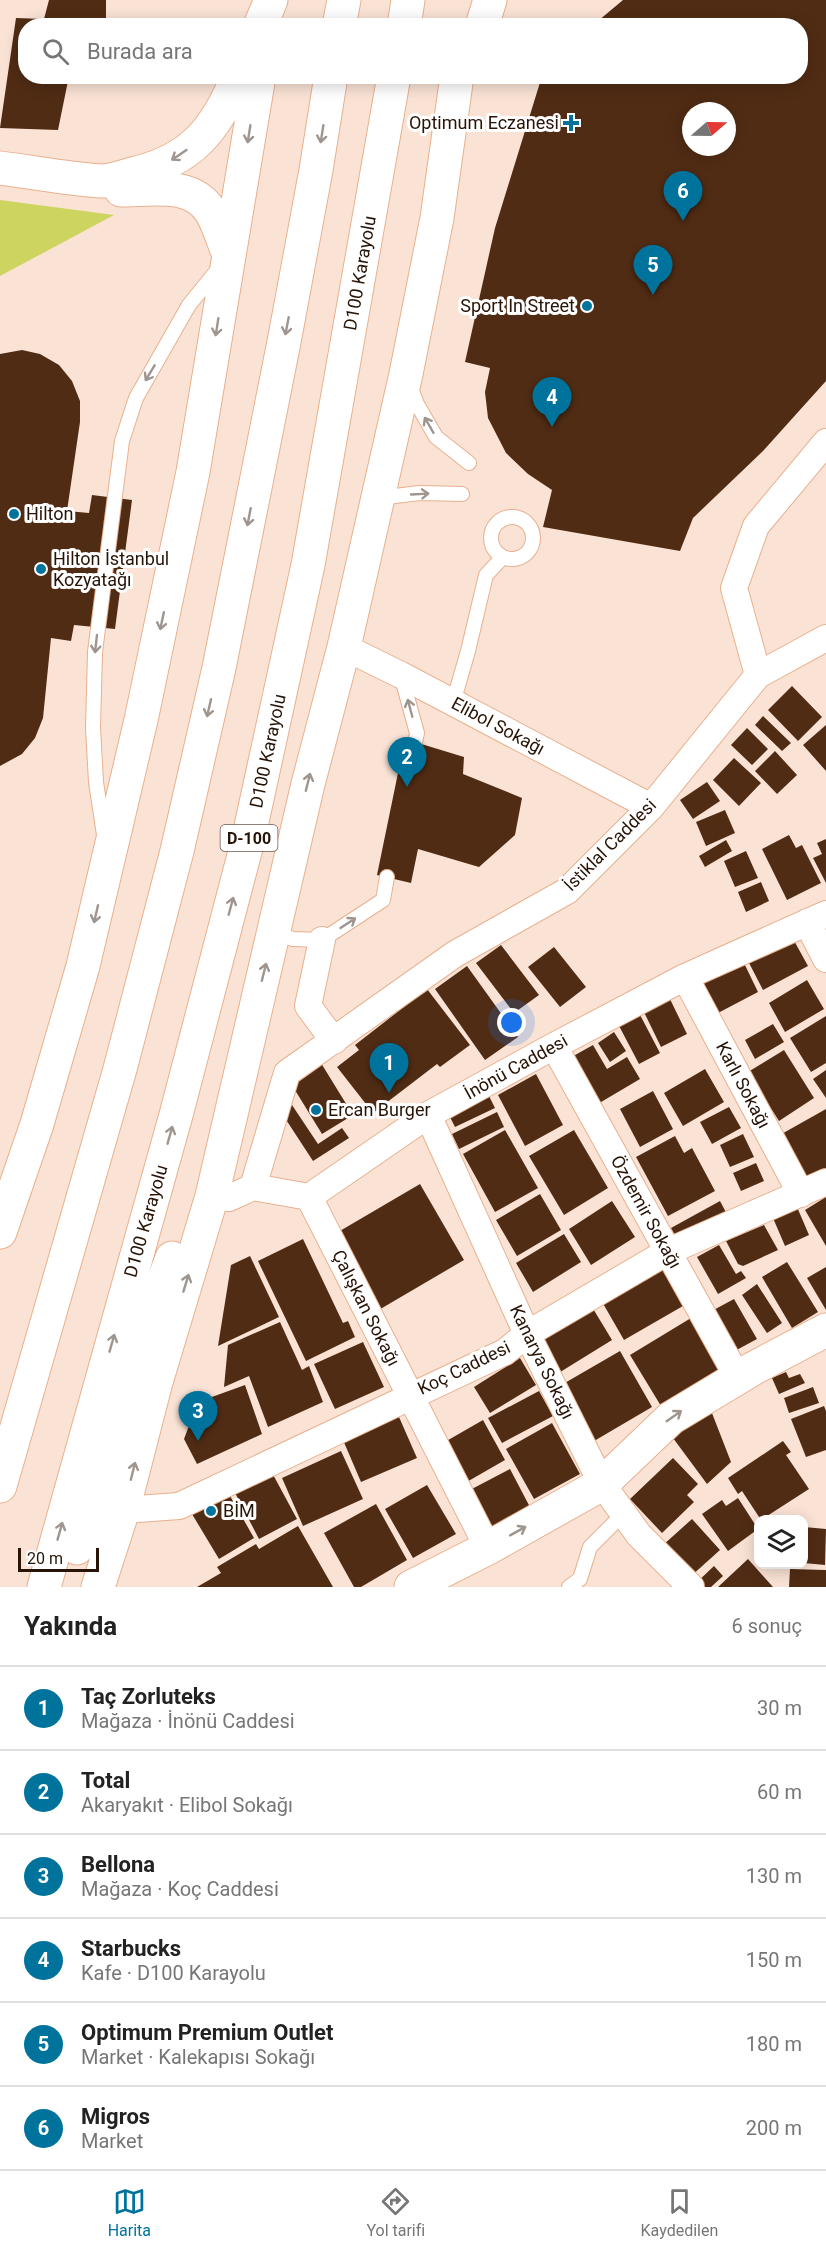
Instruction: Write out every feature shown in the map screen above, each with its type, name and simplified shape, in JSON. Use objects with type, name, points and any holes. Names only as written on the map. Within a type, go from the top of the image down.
[{"type":"main road","points":[[263,18],[271,0]]},
{"type":"main road","points":[[268,18],[271,0]]},
{"type":"main road","points":[[341,18],[344,0]]},
{"type":"main road","points":[[405,18],[408,0]]},
{"type":"main road","points":[[464,18],[467,0]]},
{"type":"main road","points":[[484,18],[489,0]]},
{"type":"main road","points":[[0,168],[78,184],[103,181],[150,170],[175,159],[204,137],[225,107],[235,84]]},
{"type":"main road","points":[[0,1232],[37,1124],[84,966],[141,720],[193,472],[258,84]]},
{"type":"main road","points":[[0,1486],[111,1102],[177,851],[219,668],[316,170],[330,84]]},
{"type":"main road","name":"D100 Karayolu","points":[[44,1587],[173,1126],[248,840],[308,565],[393,84]]},
{"type":"main road","points":[[98,1587],[123,1510],[156,1382],[212,1196],[308,784],[344,647],[406,374],[437,218],[456,84]]},
{"type":"main road","points":[[449,132],[464,84]]},
{"type":"main road","points":[[0,182],[172,188],[184,191],[199,198],[211,212],[229,255]]},
{"type":"main road","points":[[65,1587],[146,1331],[176,1246],[221,1094],[252,1021]]},
{"type":"main road","points":[[411,1587],[488,1548],[602,1484],[670,1418],[826,1330]]},
{"type":"street","points":[[758,675],[734,588],[756,526],[826,442]]},
{"type":"street","name":"İstiklal Caddesi","points":[[253,1187],[286,1073],[455,954],[567,891],[651,807],[758,675],[826,638]]},
{"type":"street","name":"Elibol Sokağı","points":[[344,647],[651,807]]},
{"type":"street","points":[[817,918],[826,959]]},
{"type":"street","name":"İnönü Caddesi","points":[[309,1197],[428,1115],[686,977],[817,918]]},
{"type":"street","points":[[322,940],[308,1006],[334,1041]]},
{"type":"street","name":"Karlı Sokağı","points":[[686,977],[801,1194]]},
{"type":"street","name":"Özdemir Sokağı","points":[[554,1046],[738,1378]]},
{"type":"street","name":"Kanarya Sokağı","points":[[428,1115],[527,1334],[602,1484],[639,1535],[681,1583]]},
{"type":"street","name":"Koç Caddesi","points":[[123,1510],[179,1506],[505,1352],[527,1334],[668,1252],[826,1182]]},
{"type":"street","points":[[212,1196],[229,1198],[253,1187],[309,1197]]},
{"type":"street","name":"Çalışkan Sokağı","points":[[309,1197],[488,1548]]},
{"type":"lane","points":[[108,864],[93,728],[95,652],[122,441],[136,398],[189,305],[229,255]]},
{"type":"lane","points":[[406,374],[417,404],[436,437],[470,463]]},
{"type":"lane","points":[[378,498],[420,493],[462,494]]},
{"type":"lane","points":[[453,703],[486,575],[503,557]]},
{"type":"lane","points":[[400,675],[417,734],[415,742]]},
{"type":"lane","points":[[274,933],[293,939],[322,940],[383,900],[387,878]]},
{"type":"lane","points":[[569,1587],[580,1579],[590,1546],[624,1513]]},
{"type":"green space","points":[[0,200],[114,215],[0,276]]},
{"type":"building","points":[[49,0],[106,0],[106,18],[44,18]]},
{"type":"building","points":[[623,0],[826,0],[826,381],[763,451],[693,518],[680,551],[543,527],[552,490],[528,474],[506,453],[488,418],[485,392],[490,368],[465,362],[495,228],[540,84],[808,84],[808,18],[602,18]]},
{"type":"building","points":[[16,18],[18,18],[18,84],[67,84],[58,130],[0,128]]},
{"type":"building","name":"Hilton İstanbul Kozyatağı","points":[[22,350],[40,354],[59,365],[72,381],[80,401],[80,422],[67,511],[89,513],[92,495],[132,500],[115,629],[74,625],[71,641],[51,638],[43,718],[35,738],[22,754],[0,766],[0,354]]},
{"type":"building","points":[[792,686],[822,717],[798,741],[768,710]]},
{"type":"building","points":[[763,716],[791,743],[782,751],[755,725]]},
{"type":"building","points":[[826,725],[826,771],[803,745]]},
{"type":"building","points":[[747,728],[768,749],[752,765],[731,745]]},
{"type":"building","points":[[405,739],[464,757],[463,774],[522,798],[515,835],[479,867],[418,849],[411,883],[377,875]]},
{"type":"building","points":[[775,751],[797,775],[777,794],[755,771]]},
{"type":"building","points":[[734,758],[761,783],[739,806],[713,780]]},
{"type":"building","points":[[707,782],[720,801],[693,819],[680,800]]},
{"type":"building","points":[[725,810],[735,833],[706,846],[696,822]]},
{"type":"building","points":[[789,835],[796,848],[802,845],[821,883],[787,900],[762,849]]},
{"type":"building","points":[[826,839],[826,883],[813,858],[822,854],[817,843]]},
{"type":"building","points":[[726,840],[732,851],[705,867],[699,856]]},
{"type":"building","points":[[746,851],[758,878],[735,887],[724,861]]},
{"type":"building","points":[[761,882],[769,901],[746,912],[738,892]]},
{"type":"building","points":[[792,937],[808,966],[763,990],[748,961]]},
{"type":"building","points":[[501,945],[539,995],[514,1013],[476,963]]},
{"type":"building","points":[[554,947],[586,987],[560,1007],[528,967]]},
{"type":"building","points":[[743,961],[758,992],[718,1013],[702,982]]},
{"type":"building","points":[[467,966],[518,1037],[485,1060],[435,989]]},
{"type":"building","points":[[807,980],[824,1009],[785,1032],[769,1003]]},
{"type":"building","points":[[427,989],[470,1045],[440,1067],[437,1064],[373,1113],[337,1067],[359,1050],[355,1045]]},
{"type":"building","points":[[668,995],[687,1034],[661,1047],[642,1008]]},
{"type":"building","points":[[638,1011],[660,1053],[639,1064],[617,1022]]},
{"type":"building","points":[[826,1016],[826,1063],[811,1072],[790,1038]]},
{"type":"building","points":[[773,1024],[784,1042],[755,1059],[745,1040]]},
{"type":"building","points":[[614,1032],[626,1051],[610,1062],[598,1043]]},
{"type":"building","points":[[593,1045],[607,1069],[627,1057],[640,1079],[596,1105],[568,1059]]},
{"type":"building","points":[[784,1050],[814,1098],[779,1121],[748,1072]]},
{"type":"building","points":[[321,1063],[353,1115],[322,1134],[290,1082]]},
{"type":"building","points":[[705,1069],[724,1102],[683,1126],[664,1093]]},
{"type":"building","points":[[826,1070],[826,1098],[813,1079]]},
{"type":"building","points":[[536,1074],[563,1125],[525,1146],[498,1095]]},
{"type":"building","points":[[653,1091],[673,1129],[640,1147],[620,1109]]},
{"type":"building","points":[[487,1092],[495,1108],[455,1127],[447,1111]]},
{"type":"building","points":[[292,1105],[318,1144],[342,1128],[349,1138],[313,1161],[281,1112]]},
{"type":"building","points":[[729,1107],[741,1128],[712,1144],[700,1122]]},
{"type":"building","points":[[826,1109],[826,1170],[804,1182],[778,1136]]},
{"type":"building","points":[[497,1112],[504,1127],[459,1149],[452,1134]]},
{"type":"building","points":[[505,1130],[538,1188],[495,1212],[463,1154]]},
{"type":"building","points":[[574,1130],[608,1188],[564,1215],[529,1156]]},
{"type":"building","points":[[743,1134],[754,1157],[730,1167],[720,1145]]},
{"type":"building","points":[[675,1136],[684,1153],[692,1148],[715,1191],[668,1216],[636,1157]]},
{"type":"building","points":[[756,1163],[764,1181],[741,1191],[733,1173]]},
{"type":"building","points":[[420,1184],[464,1260],[377,1311],[333,1235]]},
{"type":"building","points":[[540,1194],[561,1230],[517,1256],[496,1220]]},
{"type":"building","points":[[826,1197],[826,1246],[805,1210]]},
{"type":"building","points":[[612,1201],[635,1237],[591,1265],[569,1229]]},
{"type":"building","points":[[720,1201],[729,1218],[680,1244],[671,1228]]},
{"type":"building","points":[[797,1207],[809,1235],[785,1246],[773,1218]]},
{"type":"building","points":[[764,1225],[778,1250],[743,1266],[738,1264],[726,1241]]},
{"type":"building","points":[[564,1234],[581,1262],[533,1292],[516,1263]]},
{"type":"building","points":[[303,1239],[343,1323],[348,1321],[355,1337],[306,1361],[258,1261]]},
{"type":"building","points":[[719,1245],[736,1274],[741,1271],[746,1278],[718,1294],[697,1257]]},
{"type":"building","points":[[250,1256],[279,1317],[218,1346],[231,1265]]},
{"type":"building","points":[[787,1262],[818,1312],[792,1328],[762,1277]]},
{"type":"building","points":[[660,1266],[683,1306],[624,1340],[601,1300]]},
{"type":"building","points":[[826,1267],[826,1310],[807,1278]]},
{"type":"building","points":[[757,1284],[782,1323],[767,1333],[742,1295]]},
{"type":"building","points":[[734,1299],[757,1339],[731,1353],[708,1313]]},
{"type":"building","points":[[589,1302],[612,1340],[557,1374],[534,1336]]},
{"type":"building","points":[[691,1318],[722,1368],[661,1406],[630,1355]]},
{"type":"building","points":[[280,1322],[302,1370],[309,1366],[323,1402],[268,1427],[249,1376],[224,1387],[228,1345]]},
{"type":"building","points":[[363,1342],[384,1387],[335,1409],[314,1364]]},
{"type":"building","points":[[620,1351],[652,1407],[589,1444],[563,1384]]},
{"type":"building","points":[[520,1358],[536,1385],[490,1413],[474,1387]]},
{"type":"building","points":[[786,1372],[789,1378],[800,1374],[805,1383],[779,1394],[772,1378]]},
{"type":"building","points":[[245,1385],[262,1434],[197,1464],[184,1439],[198,1402]]},
{"type":"building","points":[[813,1387],[819,1403],[789,1413],[784,1398]]},
{"type":"building","points":[[539,1391],[553,1416],[502,1443],[488,1418]]},
{"type":"building","points":[[824,1406],[826,1450],[806,1457],[791,1419]]},
{"type":"building","points":[[710,1408],[731,1462],[707,1484],[673,1438]]},
{"type":"building","points":[[399,1417],[417,1458],[361,1482],[343,1440]]},
{"type":"building","points":[[483,1420],[505,1460],[465,1483],[443,1443]]},
{"type":"building","points":[[552,1423],[580,1474],[534,1499],[506,1449]]},
{"type":"building","points":[[783,1441],[791,1452],[786,1455],[809,1489],[769,1515],[758,1515],[742,1491],[738,1494],[728,1478]]},
{"type":"building","points":[[341,1451],[363,1499],[303,1526],[282,1478]]},
{"type":"building","points":[[673,1458],[698,1484],[687,1495],[694,1502],[662,1533],[630,1499]]},
{"type":"building","points":[[270,1469],[297,1519],[259,1539],[233,1489]]},
{"type":"building","points":[[510,1469],[531,1509],[488,1531],[468,1491]]},
{"type":"building","points":[[427,1485],[456,1534],[413,1558],[385,1509]]},
{"type":"building","points":[[225,1487],[254,1538],[219,1559],[189,1509]]},
{"type":"building","points":[[738,1498],[754,1523],[754,1532],[728,1551],[702,1514],[722,1500],[726,1506]]},
{"type":"building","points":[[376,1504],[407,1560],[361,1587],[354,1587],[324,1533]]},
{"type":"building","points":[[692,1519],[720,1550],[690,1577],[662,1546]]},
{"type":"building","points":[[298,1526],[333,1587],[197,1587],[221,1573],[217,1567],[256,1544],[259,1549]]},
{"type":"building","points":[[808,1527],[826,1529],[825,1565],[808,1563]]},
{"type":"building","points":[[748,1559],[754,1569],[757,1569],[773,1587],[718,1587]]},
{"type":"building","points":[[714,1566],[723,1576],[711,1587],[698,1587],[695,1584]]},
{"type":"building","points":[[790,1569],[826,1570],[826,1587],[789,1587]]},
{"type":"place","name":"Optimum Eczanesi","points":[[571,123]]},
{"type":"place","name":"Migros","points":[[683,221]]},
{"type":"place","name":"Optimum Premium Outlet","points":[[653,295]]},
{"type":"place","name":"Sport In Street","points":[[587,306]]},
{"type":"place","name":"Starbucks","points":[[552,427]]},
{"type":"place","name":"Hilton","points":[[14,514]]},
{"type":"place","name":"Hilton İstanbul Kozyatağı","points":[[41,569]]},
{"type":"place","name":"Total","points":[[407,787]]},
{"type":"place","name":"Taç Zorluteks","points":[[389,1093]]},
{"type":"place","name":"Ercan Burger","points":[[316,1110]]},
{"type":"place","name":"Bellona","points":[[198,1441]]},
{"type":"place","name":"BİM","points":[[211,1511]]}]
